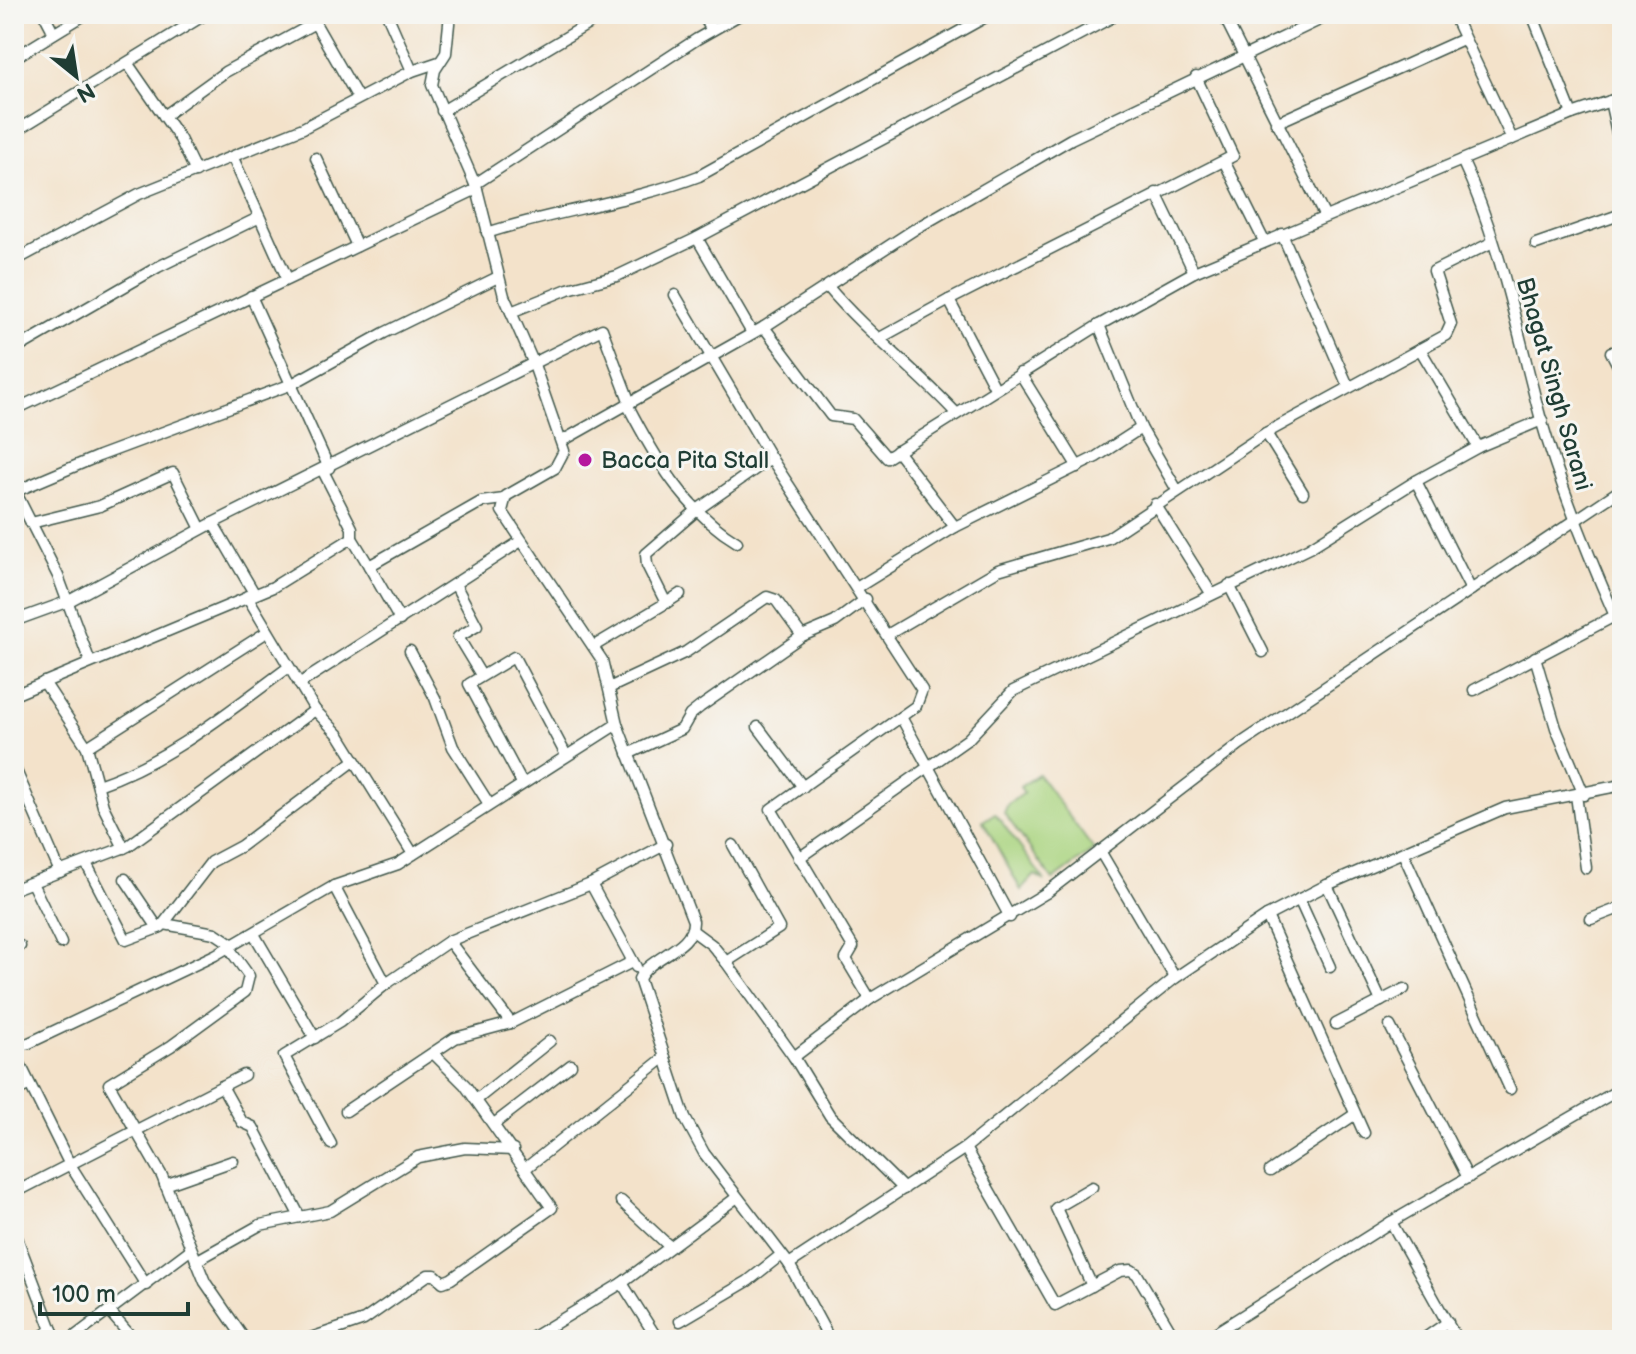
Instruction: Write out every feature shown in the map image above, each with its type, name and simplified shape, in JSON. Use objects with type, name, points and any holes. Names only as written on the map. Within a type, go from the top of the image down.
[{"type":"street","points":[[44,14],[54,33]]},
{"type":"street","points":[[14,58],[86,14]]},
{"type":"street","points":[[14,132],[206,14]]},
{"type":"street","points":[[387,14],[412,71]]},
{"type":"street","points":[[369,566],[481,502],[504,499],[559,465],[563,456],[562,441],[498,277],[476,187],[442,111],[432,76],[448,44],[450,14]]},
{"type":"street","points":[[442,111],[605,14]]},
{"type":"street","points":[[702,14],[712,30]]},
{"type":"street","points":[[14,410],[476,187],[712,30],[741,14]]},
{"type":"street","points":[[487,233],[537,217],[649,193],[699,176],[991,14]]},
{"type":"street","points":[[511,312],[568,289],[617,276],[697,238],[1118,14]]},
{"type":"street","points":[[1223,14],[1325,217]]},
{"type":"street","points":[[562,441],[764,327],[915,229],[1071,139],[1332,14]]},
{"type":"street","points":[[1453,14],[1512,139]]},
{"type":"street","points":[[1532,14],[1572,114]]},
{"type":"street","points":[[164,116],[225,72],[315,23],[358,98]]},
{"type":"street","points":[[1276,123],[1463,39]]},
{"type":"street","points":[[14,261],[139,194],[233,158],[412,71],[439,62]]},
{"type":"street","points":[[128,64],[164,116],[196,172]]},
{"type":"street","points":[[880,338],[1233,156],[1196,77]]},
{"type":"street","points":[[764,327],[831,416],[853,419],[887,458],[955,412],[1194,272],[1572,114],[1622,97]]},
{"type":"street","points":[[1610,101],[1622,155]]},
{"type":"street","points":[[233,158],[287,278]]},
{"type":"street","points":[[316,158],[357,246]]},
{"type":"street","name":"Bhagat Singh Sarani","points":[[1462,160],[1485,214],[1542,420],[1574,522],[1618,614]]},
{"type":"street","points":[[1224,161],[1264,241]]},
{"type":"street","points":[[1156,193],[1194,272]]},
{"type":"street","points":[[1536,244],[1622,214]]},
{"type":"street","points":[[14,350],[158,267],[258,218]]},
{"type":"street","points":[[1282,234],[1348,386]]},
{"type":"street","points":[[697,238],[752,333]]},
{"type":"street","points":[[887,635],[998,570],[1094,544],[1121,531],[1155,504],[1266,433],[1446,335],[1451,327],[1434,277],[1436,268],[1493,242]]},
{"type":"street","points":[[90,662],[69,601],[14,491],[292,384],[384,333],[498,277]]},
{"type":"street","points":[[828,287],[851,314],[880,338],[955,412]]},
{"type":"street","points":[[675,295],[771,458],[866,599],[922,693],[919,704],[771,809],[853,947],[846,959],[870,999]]},
{"type":"street","points":[[251,296],[292,384],[352,528],[352,538],[400,620]]},
{"type":"street","points":[[949,300],[995,388]]},
{"type":"street","points":[[1099,325],[1141,428],[1177,490]]},
{"type":"street","points":[[14,621],[69,601],[201,529],[602,329],[629,403],[660,462],[697,510],[737,542]]},
{"type":"street","points":[[1420,349],[1478,447]]},
{"type":"street","points":[[1611,352],[1622,373]]},
{"type":"street","points":[[1020,373],[1078,467]]},
{"type":"street","points":[[799,858],[931,767],[982,726],[1013,691],[1321,542],[1416,481],[1478,447],[1542,420]]},
{"type":"street","points":[[858,587],[955,527],[1078,467],[1141,428]]},
{"type":"street","points":[[1266,433],[1303,493]]},
{"type":"street","points":[[897,451],[955,527]]},
{"type":"street","points":[[666,603],[647,565],[646,554],[697,510],[771,458]]},
{"type":"street","points":[[31,523],[100,506],[173,473],[201,529]]},
{"type":"street","points":[[1416,481],[1471,590]]},
{"type":"street","points":[[794,1057],[870,999],[970,936],[1010,917],[1240,744],[1622,489]]},
{"type":"street","points":[[504,499],[502,511],[594,646],[611,687],[617,724],[666,844],[693,921],[693,931]]},
{"type":"street","points":[[1155,504],[1211,593]]},
{"type":"street","points":[[213,523],[267,632],[315,710],[339,735],[413,854]]},
{"type":"street","points":[[14,695],[286,580],[352,538]]},
{"type":"street","points":[[299,684],[521,541]]},
{"type":"street","points":[[455,584],[477,626],[458,637],[481,675]]},
{"type":"street","points":[[1229,585],[1263,652]]},
{"type":"street","points":[[594,646],[680,594]]},
{"type":"street","points":[[611,687],[686,652],[767,597],[776,600],[802,636]]},
{"type":"street","points":[[628,754],[682,729],[700,707],[802,636],[835,622],[866,599]]},
{"type":"street","points":[[1474,690],[1618,614]]},
{"type":"street","points":[[87,747],[267,632]]},
{"type":"street","points":[[410,651],[435,698],[453,747],[489,804]]},
{"type":"street","points":[[522,783],[469,684],[481,675],[514,657],[566,755]]},
{"type":"street","points":[[1535,657],[1580,795],[1586,868]]},
{"type":"street","points":[[98,785],[134,770],[187,740],[289,667]]},
{"type":"street","points":[[44,682],[87,747],[103,806],[124,848]]},
{"type":"street","points":[[14,889],[124,848],[181,810],[315,710]]},
{"type":"street","points":[[901,717],[931,767],[955,821],[1010,917]]},
{"type":"street","points":[[14,1046],[29,1043],[231,946],[334,886],[385,871],[617,724]]},
{"type":"street","points":[[758,727],[803,787]]},
{"type":"street","points":[[161,926],[211,862],[241,846],[354,761]]},
{"type":"street","points":[[14,766],[60,872]]},
{"type":"street","points":[[789,1264],[965,1148],[1175,978],[1267,916],[1327,885],[1505,808],[1622,785]]},
{"type":"street","points":[[331,1144],[284,1056],[315,1038],[449,941],[591,884],[666,844]]},
{"type":"street","points":[[726,962],[779,928],[733,845]]},
{"type":"street","points":[[1100,851],[1175,978]]},
{"type":"street","points":[[1403,853],[1510,1089]]},
{"type":"street","points":[[86,863],[126,940],[161,926],[215,933],[231,946],[249,976],[245,992],[171,1046],[109,1084],[165,1185],[190,1250],[216,1302],[245,1340]]},
{"type":"street","points":[[125,879],[161,926]]},
{"type":"street","points":[[32,883],[61,943]]},
{"type":"street","points":[[591,884],[632,962],[642,973]]},
{"type":"street","points":[[1327,885],[1381,1001]]},
{"type":"street","points":[[334,886],[386,984]]},
{"type":"street","points":[[1299,899],[1330,967]]},
{"type":"street","points":[[1591,919],[1622,907]]},
{"type":"street","points":[[1267,916],[1364,1133]]},
{"type":"street","points":[[693,931],[712,945],[726,962],[794,1057],[830,1116],[904,1189]]},
{"type":"street","points":[[693,931],[642,973],[640,988],[685,1118],[704,1153],[736,1198],[789,1264],[830,1340]]},
{"type":"street","points":[[254,934],[315,1038]]},
{"type":"street","points":[[449,941],[511,1023]]},
{"type":"street","points":[[346,1111],[463,1034],[511,1023],[632,962]]},
{"type":"street","points":[[1336,1024],[1404,989]]},
{"type":"street","points":[[1390,1026],[1468,1178]]},
{"type":"street","points":[[476,1100],[550,1041]]},
{"type":"street","points":[[14,1052],[69,1163],[146,1285]]},
{"type":"street","points":[[305,1340],[364,1320],[428,1275],[435,1275],[443,1282],[451,1279],[552,1208],[476,1100],[433,1053]]},
{"type":"street","points":[[526,1168],[665,1057]]},
{"type":"street","points":[[494,1124],[571,1065]]},
{"type":"street","points":[[14,1193],[244,1075]]},
{"type":"street","points":[[14,1092],[28,1085]]},
{"type":"street","points":[[222,1086],[242,1122],[253,1127],[300,1217]]},
{"type":"street","points":[[1204,1340],[1391,1222],[1622,1088]]},
{"type":"street","points":[[1270,1171],[1354,1115]]},
{"type":"street","points":[[196,1261],[260,1225],[330,1211],[418,1157],[465,1148],[513,1150]]},
{"type":"street","points":[[965,1148],[1055,1305],[1124,1270],[1135,1271],[1176,1340]]},
{"type":"street","points":[[165,1185],[233,1161]]},
{"type":"street","points":[[1092,1187],[1056,1208],[1092,1286]]},
{"type":"street","points":[[528,1340],[622,1283],[736,1198]]},
{"type":"street","points":[[621,1201],[669,1246]]},
{"type":"street","points":[[1391,1222],[1457,1340]]},
{"type":"street","points":[[14,1230],[55,1335],[35,1340]]},
{"type":"street","points":[[70,1340],[190,1250]]},
{"type":"street","points":[[680,1321],[748,1281],[781,1255]]},
{"type":"street","points":[[622,1283],[658,1340]]},
{"type":"street","points":[[109,1311],[134,1340]]},
{"type":"street","points":[[1422,1340],[1448,1322]]},
{"type":"street","points":[[14,1323],[22,1340]]},
{"type":"street","points":[[1608,1340],[1622,1331]]},
{"type":"green space","points":[[1038,774],[1094,850],[1053,880],[1004,813],[1008,804],[1024,793],[1020,787]]},
{"type":"green space","points":[[995,813],[1045,881],[1035,875],[1021,890],[983,821]]},
{"type":"place","name":"Bacca Pita Stall","points":[[585,460]]}]
